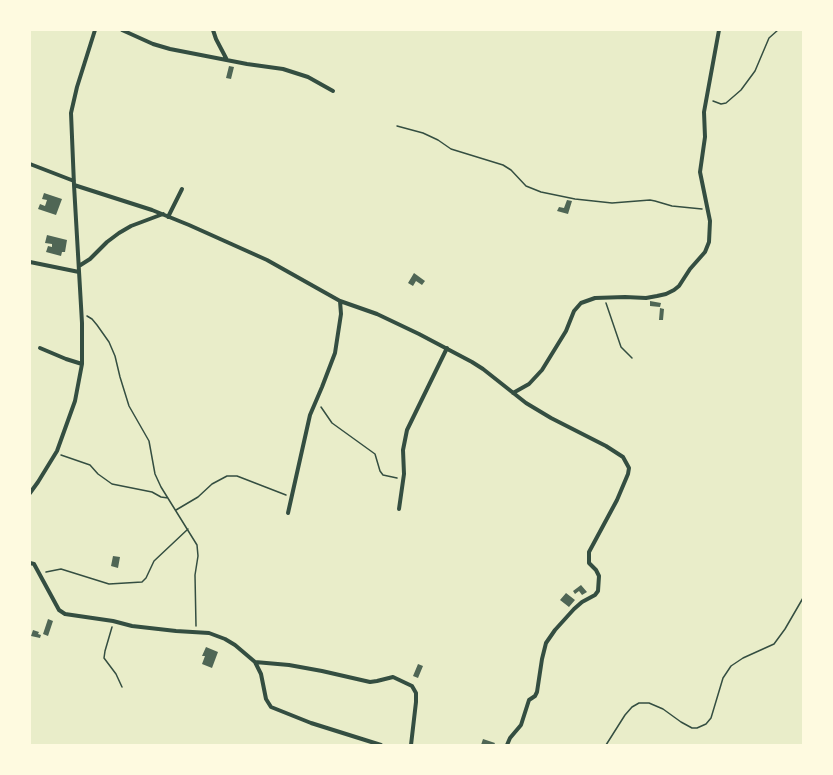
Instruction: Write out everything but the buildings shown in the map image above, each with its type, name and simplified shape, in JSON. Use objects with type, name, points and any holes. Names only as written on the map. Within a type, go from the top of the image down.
[{"type":"street","points":[[30,493],[55,453],[75,401],[82,364],[79,266],[71,113],[77,87],[95,30]]},
{"type":"street","points":[[122,30],[152,44],[170,49],[283,69],[308,77],[333,91]]},
{"type":"street","points":[[213,30],[227,60]]},
{"type":"street","points":[[513,393],[529,384],[542,370],[566,331],[577,307],[586,301],[604,298],[657,296],[674,290],[679,286],[690,269],[705,252],[707,248],[710,226],[700,172],[706,132],[704,116],[719,30]]},
{"type":"street","points":[[30,164],[74,183],[163,214],[202,230],[267,260],[340,301],[377,314],[446,348],[483,369],[526,403],[623,457],[629,468],[628,474],[617,500],[590,552],[589,563],[596,570],[599,576],[598,591],[595,595],[582,602],[574,609],[555,630],[546,644],[537,692],[535,696],[529,700],[521,725],[510,738],[507,745]]},
{"type":"street","points":[[168,217],[182,189]]},
{"type":"street","points":[[79,266],[90,259],[119,232],[163,214]]},
{"type":"street","points":[[30,262],[62,270],[79,272]]},
{"type":"street","points":[[288,513],[310,415],[334,353],[341,314],[340,301]]},
{"type":"street","points":[[40,348],[82,364]]},
{"type":"street","points":[[399,509],[404,479],[404,450],[407,430],[446,348]]},
{"type":"street","points":[[30,563],[34,564],[60,610],[65,614],[113,621],[132,626],[208,633],[225,639],[235,645],[255,662],[261,674],[266,699],[271,707],[311,723],[381,745]]},
{"type":"street","points":[[255,662],[289,665],[370,682],[393,676],[412,686],[416,691],[415,723],[412,745]]},
{"type":"path","points":[[707,98],[716,103],[726,103],[742,90],[755,71],[769,38],[774,31],[778,30]]},
{"type":"path","points":[[397,126],[423,133],[438,140],[451,149],[503,165],[511,170],[526,186],[541,192],[575,199],[612,203],[650,200],[672,206],[708,210]]},
{"type":"path","points":[[604,298],[622,347],[632,358]]},
{"type":"path","points":[[81,315],[92,319],[109,342],[115,356],[127,400],[134,417],[149,441],[156,474],[161,487],[197,545],[198,552],[194,574],[196,632]]},
{"type":"path","points":[[317,400],[326,416],[332,422],[375,454],[380,471],[383,475],[404,479]]},
{"type":"path","points":[[55,453],[90,465],[102,477],[112,484],[135,490],[148,491],[161,497],[169,498]]},
{"type":"path","points":[[176,510],[198,497],[212,484],[227,476],[237,476],[291,497]]},
{"type":"path","points":[[39,574],[61,569],[109,584],[142,582],[146,578],[154,561],[188,529]]},
{"type":"path","points":[[606,745],[624,715],[632,707],[639,703],[649,703],[663,709],[692,728],[697,728],[706,724],[711,718],[715,709],[723,678],[731,666],[743,658],[774,644],[785,629],[803,598]]},
{"type":"path","points":[[113,621],[104,651],[104,658],[116,674],[122,687]]}]
